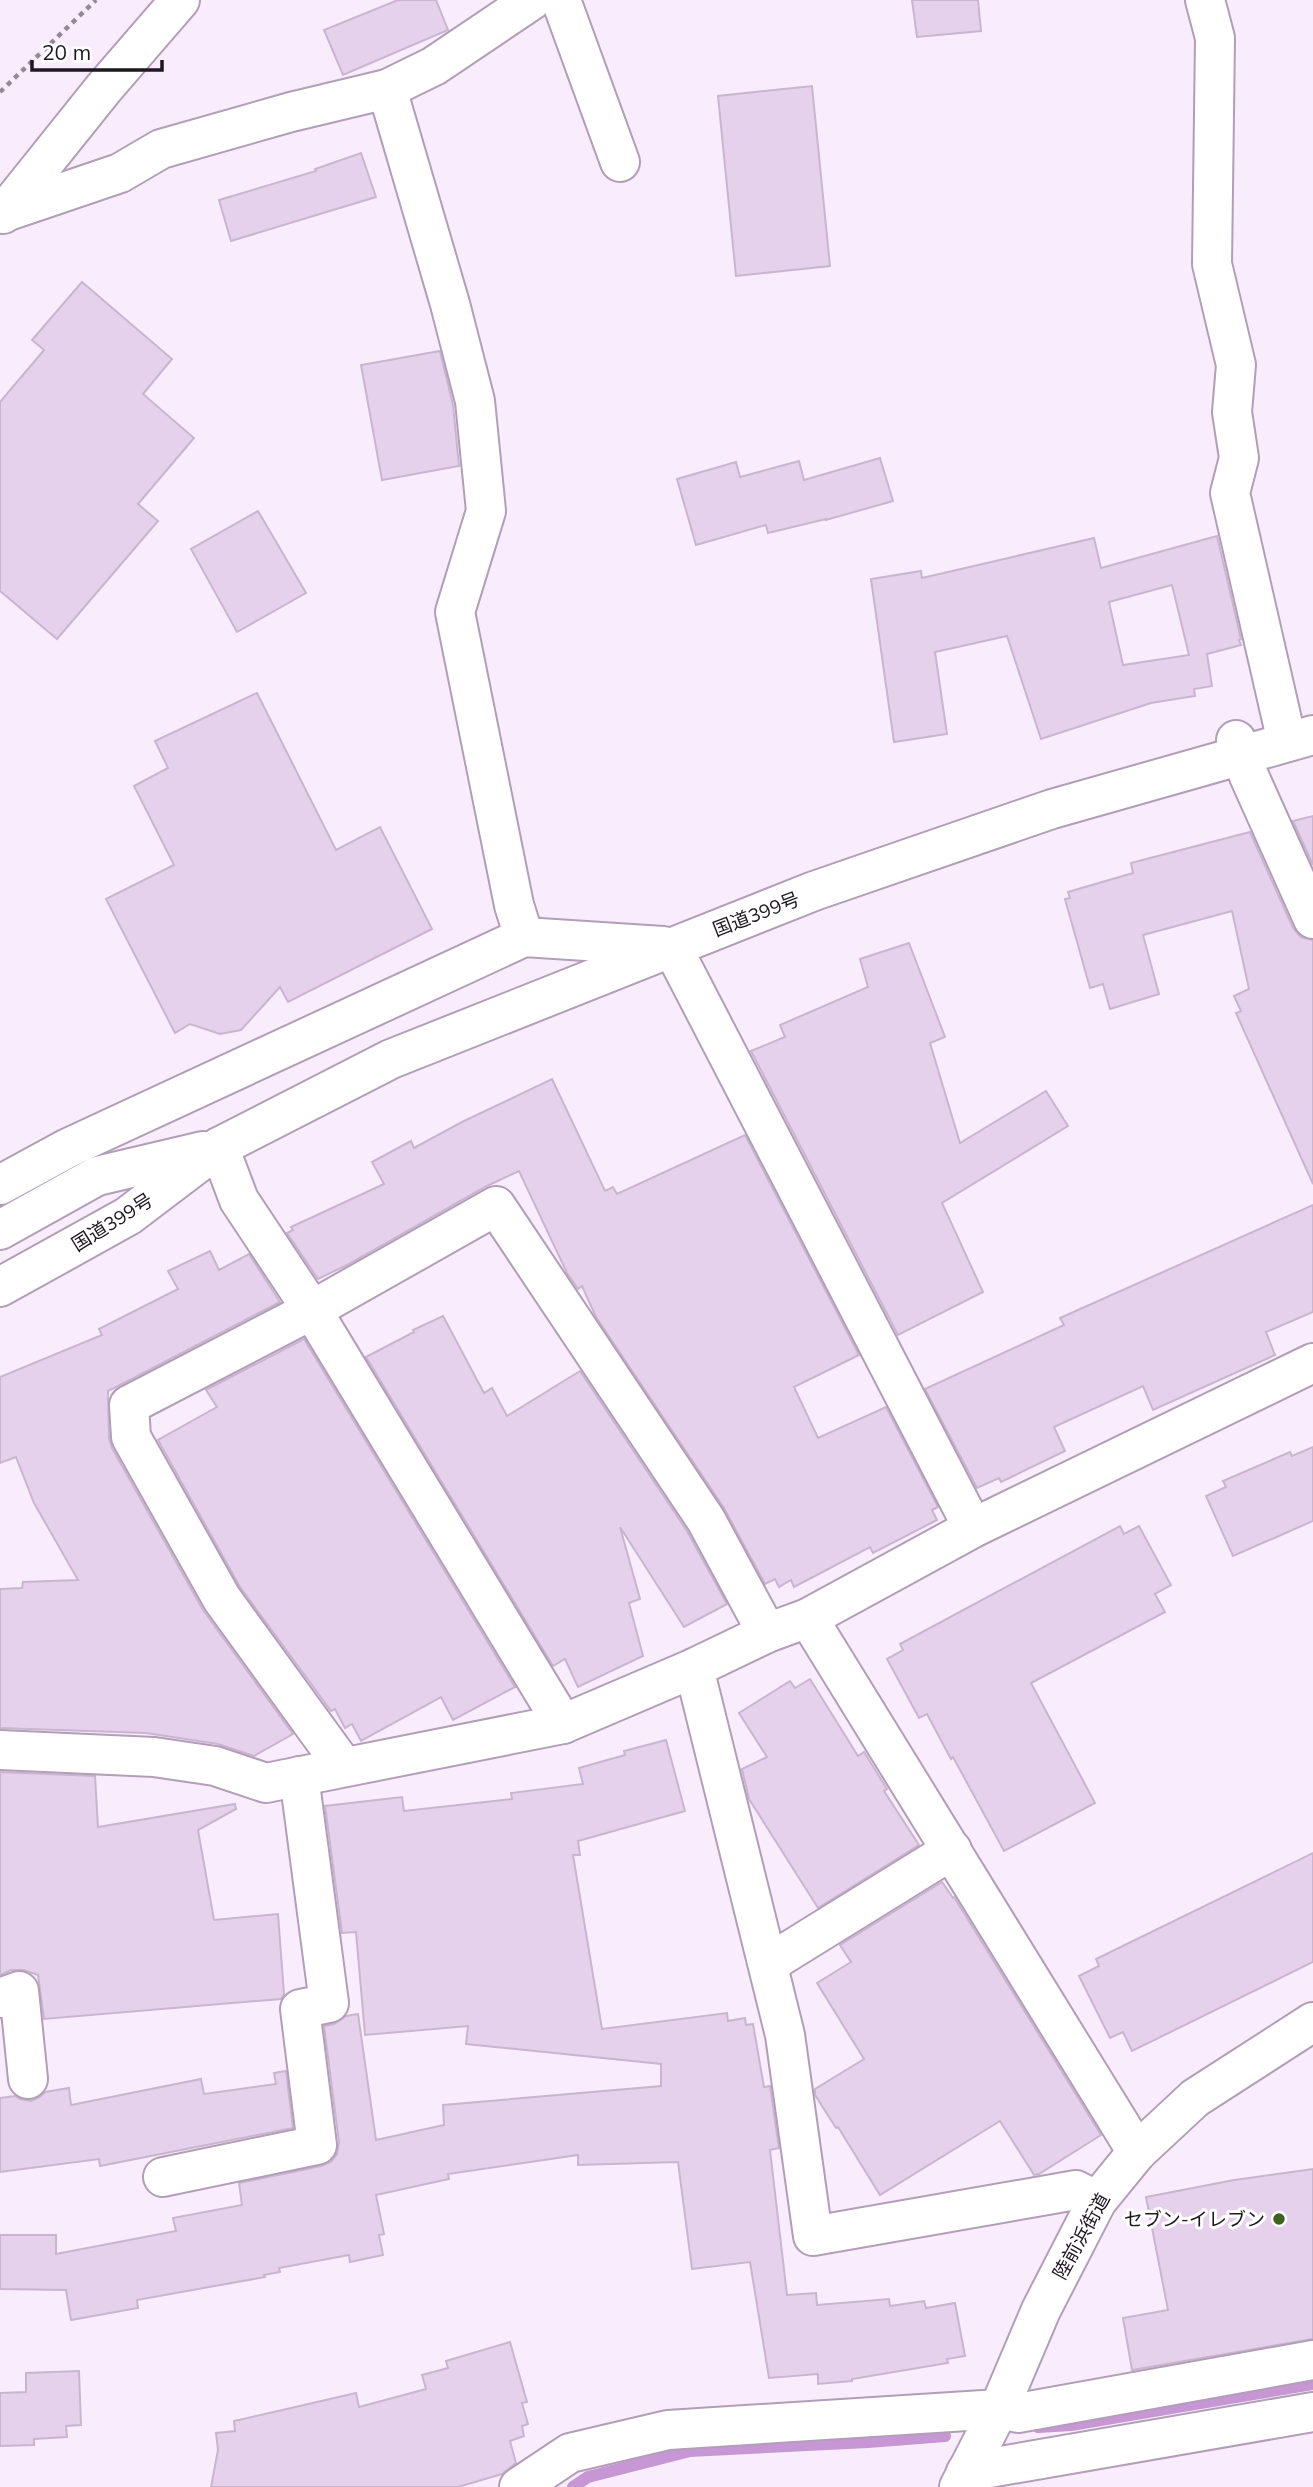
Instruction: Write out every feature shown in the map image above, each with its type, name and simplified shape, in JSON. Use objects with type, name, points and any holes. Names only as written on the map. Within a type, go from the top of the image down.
[{"type":"main road","points":[[3,215],[104,88],[180,0]]},
{"type":"main road","points":[[3,215],[120,173],[161,149],[291,112],[387,89],[434,66],[532,0]]},
{"type":"main road","points":[[561,0],[620,162]]},
{"type":"main road","points":[[1205,0],[1215,38],[1212,264],[1236,365],[1233,412],[1239,458],[1230,493],[1300,738]]},
{"type":"main road","points":[[387,89],[450,304],[474,401],[486,511],[455,612],[514,905],[524,937]]},
{"type":"main road","name":"国道399号","points":[[0,1287],[128,1216],[219,1147],[391,1059],[814,891],[1238,747],[1300,738]]},
{"type":"main road","points":[[1238,747],[1313,919]]},
{"type":"main road","points":[[0,1185],[106,1130],[524,937],[672,947],[973,1528]]},
{"type":"main road","points":[[219,1147],[240,1200],[312,1310],[563,1724]]},
{"type":"main road","name":"国道399号","points":[[0,1230],[97,1176],[219,1147]]},
{"type":"main road","points":[[344,1767],[222,1599],[131,1437],[129,1405],[312,1310],[496,1206],[706,1520],[767,1633]]},
{"type":"main road","points":[[0,1750],[154,1757],[215,1766],[266,1783],[563,1724],[694,1668],[767,1633],[808,1618],[973,1528],[1313,1363]]},
{"type":"main road","points":[[808,1618],[1137,2152]]},
{"type":"main road","points":[[694,1668],[785,2035],[813,2236],[1076,2190],[1097,2201]]},
{"type":"main road","points":[[163,2177],[317,2145],[300,2009],[329,2003],[299,1776]]},
{"type":"main road","points":[[768,1965],[952,1850]]},
{"type":"main road","points":[[0,1998],[19,1991],[28,2079]]},
{"type":"main road","name":"陸前浜街道","points":[[963,2480],[999,2409],[1041,2310],[1097,2201],[1137,2152],[1195,2098],[1313,2022]]},
{"type":"main road","points":[[519,2487],[570,2453],[668,2430],[999,2409],[1018,2413],[1313,2360]]},
{"type":"main road","points":[[963,2480],[1051,2472],[1313,2412]]},
{"type":"path","points":[[0,92],[96,0]]},
{"type":"building","points":[[398,0],[436,0],[448,30],[343,75],[324,30]]},
{"type":"building","points":[[912,0],[978,0],[981,31],[917,37]]},
{"type":"building","points":[[812,86],[830,266],[736,276],[718,96]]},
{"type":"building","points":[[361,153],[376,197],[231,241],[219,200],[316,171],[315,169]]},
{"type":"building","points":[[82,282],[172,359],[143,394],[194,438],[138,504],[158,521],[57,639],[0,591],[0,402],[44,350],[32,340]]},
{"type":"building","points":[[440,351],[453,405],[459,466],[382,480],[361,365]]},
{"type":"building","points":[[880,458],[893,501],[768,533],[766,525],[696,545],[677,479],[736,462],[740,477],[799,461],[804,480]]},
{"type":"building","points":[[258,511],[306,593],[237,632],[191,549]]},
{"type":"building","points":[[1217,536],[1241,645],[1207,654],[1212,686],[1194,689],[1195,696],[1151,703],[1041,739],[1007,636],[935,652],[947,734],[894,742],[871,579],[921,571],[922,578],[1094,538],[1101,568]],"holes":[[[1172,585],[1189,655],[1123,665],[1109,602]]]},
{"type":"building","points":[[257,693],[336,850],[380,827],[432,929],[288,1002],[280,987],[241,1030],[220,1034],[190,1024],[175,1033],[106,899],[174,865],[134,786],[168,768],[155,741]]},
{"type":"building","points":[[1313,816],[1313,865],[1293,821]]},
{"type":"building","points":[[1250,832],[1293,928],[1301,937],[1313,940],[1313,1184],[1236,1013],[1241,1011],[1234,996],[1249,989],[1232,911],[1143,935],[1159,994],[1110,1009],[1103,984],[1090,988],[1065,899],[1070,898],[1068,892],[1133,873],[1131,863]]},
{"type":"building","points":[[909,943],[945,1037],[930,1043],[960,1143],[1046,1091],[1068,1126],[942,1203],[983,1292],[898,1335],[751,1051],[785,1037],[780,1025],[868,987],[860,959]]},
{"type":"building","points":[[552,1079],[605,1191],[613,1187],[617,1194],[745,1135],[859,1355],[794,1387],[818,1438],[886,1407],[938,1507],[932,1510],[937,1520],[873,1553],[870,1547],[794,1587],[791,1580],[779,1587],[775,1579],[765,1584],[724,1508],[596,1317],[582,1286],[578,1289],[567,1273],[519,1171],[318,1279],[287,1233],[293,1230],[291,1227],[384,1184],[372,1162],[411,1141],[414,1148]]},
{"type":"building","points":[[1313,1205],[1313,1312],[1266,1332],[1275,1355],[1153,1410],[1143,1386],[1054,1427],[1065,1451],[1001,1482],[999,1478],[977,1488],[925,1389],[1064,1325],[1060,1318]]},
{"type":"building","points":[[210,1251],[219,1270],[249,1254],[280,1302],[108,1391],[109,1438],[112,1448],[203,1610],[293,1734],[254,1756],[218,1744],[146,1733],[0,1728],[0,1589],[22,1588],[23,1582],[78,1580],[34,1503],[16,1457],[0,1463],[0,1377],[102,1335],[99,1329],[178,1289],[168,1271]]},
{"type":"building","points":[[443,1316],[484,1393],[492,1388],[507,1416],[580,1371],[687,1531],[727,1604],[684,1627],[620,1527],[640,1599],[629,1603],[643,1656],[578,1687],[565,1659],[553,1666],[366,1357]]},
{"type":"building","points":[[304,1339],[515,1687],[453,1720],[441,1697],[361,1741],[352,1724],[345,1728],[335,1709],[331,1711],[240,1587],[158,1440],[217,1407],[206,1390]]},
{"type":"building","points":[[1313,1447],[1313,1521],[1233,1556],[1206,1496],[1226,1487],[1223,1481],[1290,1452],[1292,1456]]},
{"type":"building","points":[[1120,1526],[1124,1534],[1139,1526],[1171,1585],[1155,1594],[1165,1612],[1031,1683],[1095,1803],[1004,1851],[927,1714],[919,1718],[887,1659],[903,1650],[900,1644]]},
{"type":"building","points":[[810,1679],[858,1756],[864,1752],[887,1789],[884,1791],[919,1845],[818,1908],[749,1799],[742,1769],[767,1757],[739,1713],[790,1681],[795,1688]]},
{"type":"building","points":[[666,1740],[685,1811],[578,1841],[580,1855],[573,1855],[602,2029],[727,2013],[728,2021],[745,2018],[746,2025],[753,2024],[764,2087],[770,2086],[779,2148],[770,2150],[787,2295],[816,2293],[817,2305],[889,2299],[890,2306],[924,2301],[926,2308],[955,2303],[965,2356],[947,2359],[948,2363],[852,2381],[818,2384],[818,2374],[769,2378],[750,2262],[692,2269],[678,2162],[578,2165],[578,2155],[448,2174],[449,2179],[376,2195],[384,2234],[379,2235],[383,2255],[350,2262],[349,2255],[279,2268],[280,2272],[264,2275],[265,2277],[137,2300],[138,2308],[71,2320],[66,2290],[0,2289],[0,2235],[56,2235],[56,2254],[176,2231],[173,2218],[242,2205],[239,2183],[331,2162],[337,2154],[339,2142],[324,2026],[334,2024],[346,2016],[358,2014],[376,2140],[444,2125],[443,2105],[661,2086],[661,2064],[466,2044],[468,2026],[365,2035],[356,1932],[342,1933],[325,1806],[402,1797],[404,1811],[512,1799],[511,1793],[583,1784],[579,1768],[625,1755],[624,1751]]},
{"type":"building","points":[[0,1772],[95,1776],[98,1827],[235,1804],[236,1809],[198,1830],[214,1920],[278,1914],[284,1994],[281,1999],[44,2019],[38,1975],[24,1970],[11,1970],[0,1975]]},
{"type":"building","points":[[1313,1853],[1313,1962],[1132,2051],[1123,2032],[1110,2038],[1079,1976],[1099,1966],[1096,1959]]},
{"type":"building","points":[[942,1882],[954,1897],[1101,2135],[1034,2175],[1000,2121],[880,2195],[815,2095],[815,2089],[864,2059],[817,1983],[851,1962],[840,1945]]},
{"type":"building","points":[[286,2071],[293,2128],[100,2166],[99,2159],[0,2172],[0,2098],[15,2096],[31,2101],[45,2092],[69,2088],[71,2105],[201,2079],[204,2094],[276,2084],[274,2073]]},
{"type":"building","points":[[1313,2169],[1313,2339],[1132,2370],[1123,2318],[1168,2310],[1146,2197],[1234,2180]]},
{"type":"building","points":[[510,2342],[527,2402],[522,2403],[528,2424],[522,2426],[524,2436],[510,2441],[516,2463],[502,2474],[458,2487],[211,2487],[218,2450],[216,2433],[235,2431],[234,2421],[356,2393],[359,2407],[426,2389],[422,2375],[448,2368],[446,2361]]},
{"type":"building","points":[[79,2371],[81,2425],[66,2426],[67,2437],[34,2439],[34,2445],[0,2446],[0,2393],[26,2392],[26,2373]]},
{"type":"waterway","points":[[1038,2427],[1071,2425],[1313,2384]]},
{"type":"waterway","points":[[573,2487],[588,2477],[690,2451],[945,2436]]},
{"type":"place","name":"セブン-イレブン","points":[[1279,2219]]}]
